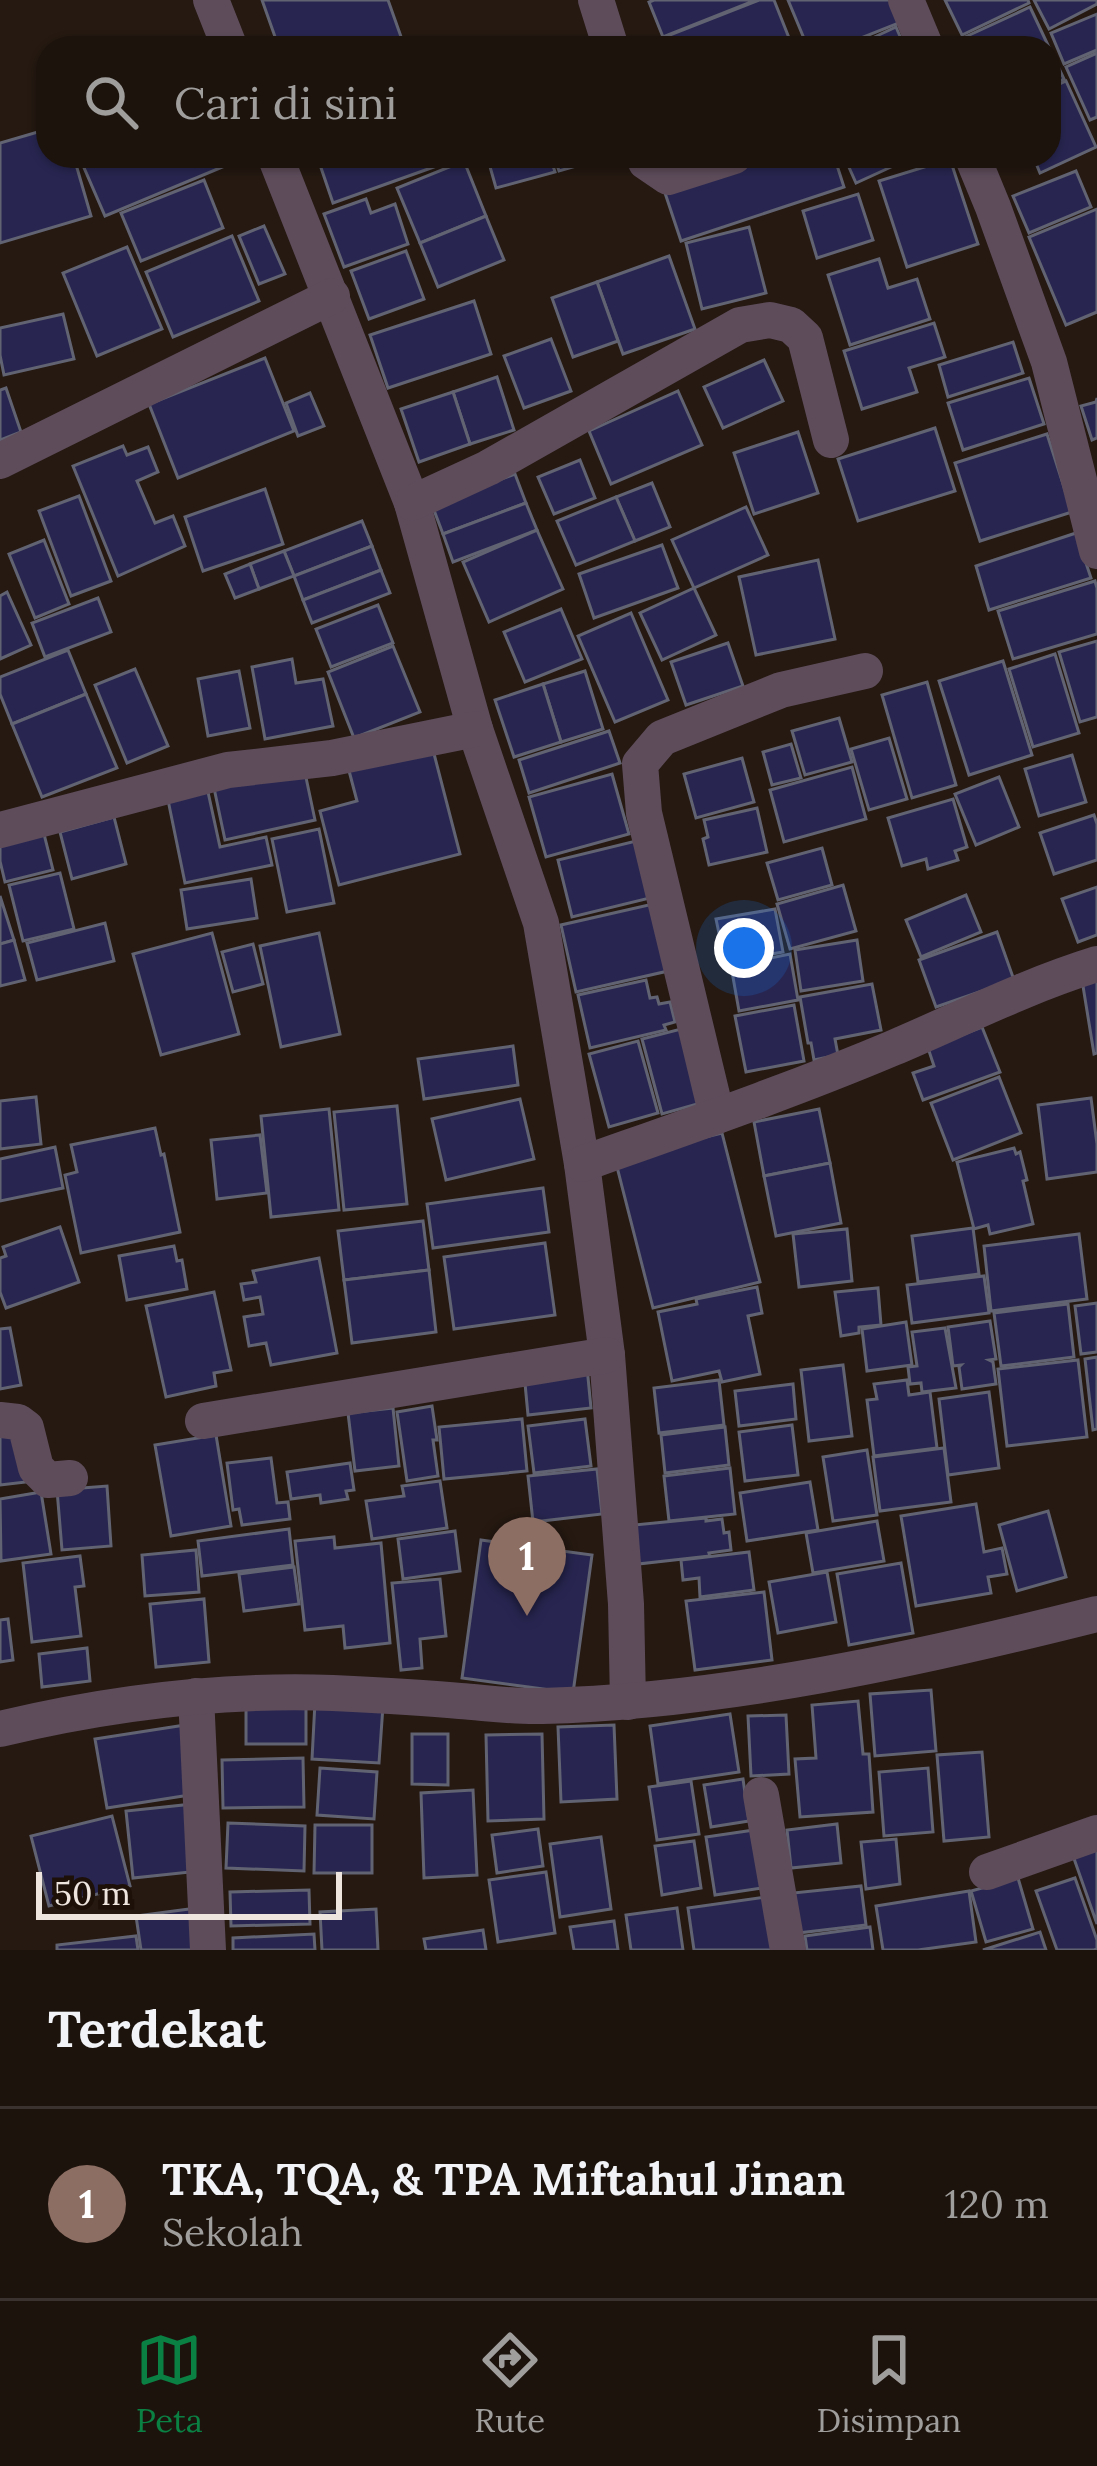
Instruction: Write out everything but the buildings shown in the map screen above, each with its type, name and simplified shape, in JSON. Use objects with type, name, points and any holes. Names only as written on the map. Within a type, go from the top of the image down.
[{"type":"street","points":[[211,0],[225,36]]},
{"type":"street","points":[[596,0],[607,36]]},
{"type":"street","points":[[906,0],[921,36]]},
{"type":"street","points":[[279,168],[412,502],[475,729],[541,922],[582,1163],[608,1355],[626,1604],[628,1702]]},
{"type":"street","points":[[655,168],[668,177],[696,168]]},
{"type":"street","points":[[977,168],[1048,362],[1097,551]]},
{"type":"street","points":[[0,461],[332,296]]},
{"type":"street","points":[[412,502],[488,468],[740,325],[770,320],[791,325],[805,338],[832,440]]},
{"type":"street","points":[[717,1116],[644,813],[640,764],[662,738],[781,690],[865,671]]},
{"type":"street","points":[[0,830],[228,770],[332,758],[475,729]]},
{"type":"street","points":[[582,1163],[717,1116],[1097,964]]},
{"type":"street","points":[[203,1421],[608,1355]]},
{"type":"street","points":[[0,1420],[26,1428],[36,1468],[48,1480],[70,1478]]},
{"type":"street","points":[[0,1729],[61,1715],[249,1692],[536,1707],[628,1702],[766,1684],[1097,1614]]},
{"type":"street","points":[[196,1696],[208,1950]]},
{"type":"street","points":[[761,1795],[788,1950]]},
{"type":"street","points":[[987,1872],[1097,1834]]},
{"type":"place","name":"TKA, TQA, & TPA Miftahul Jinan","points":[[527,1616]]}]
